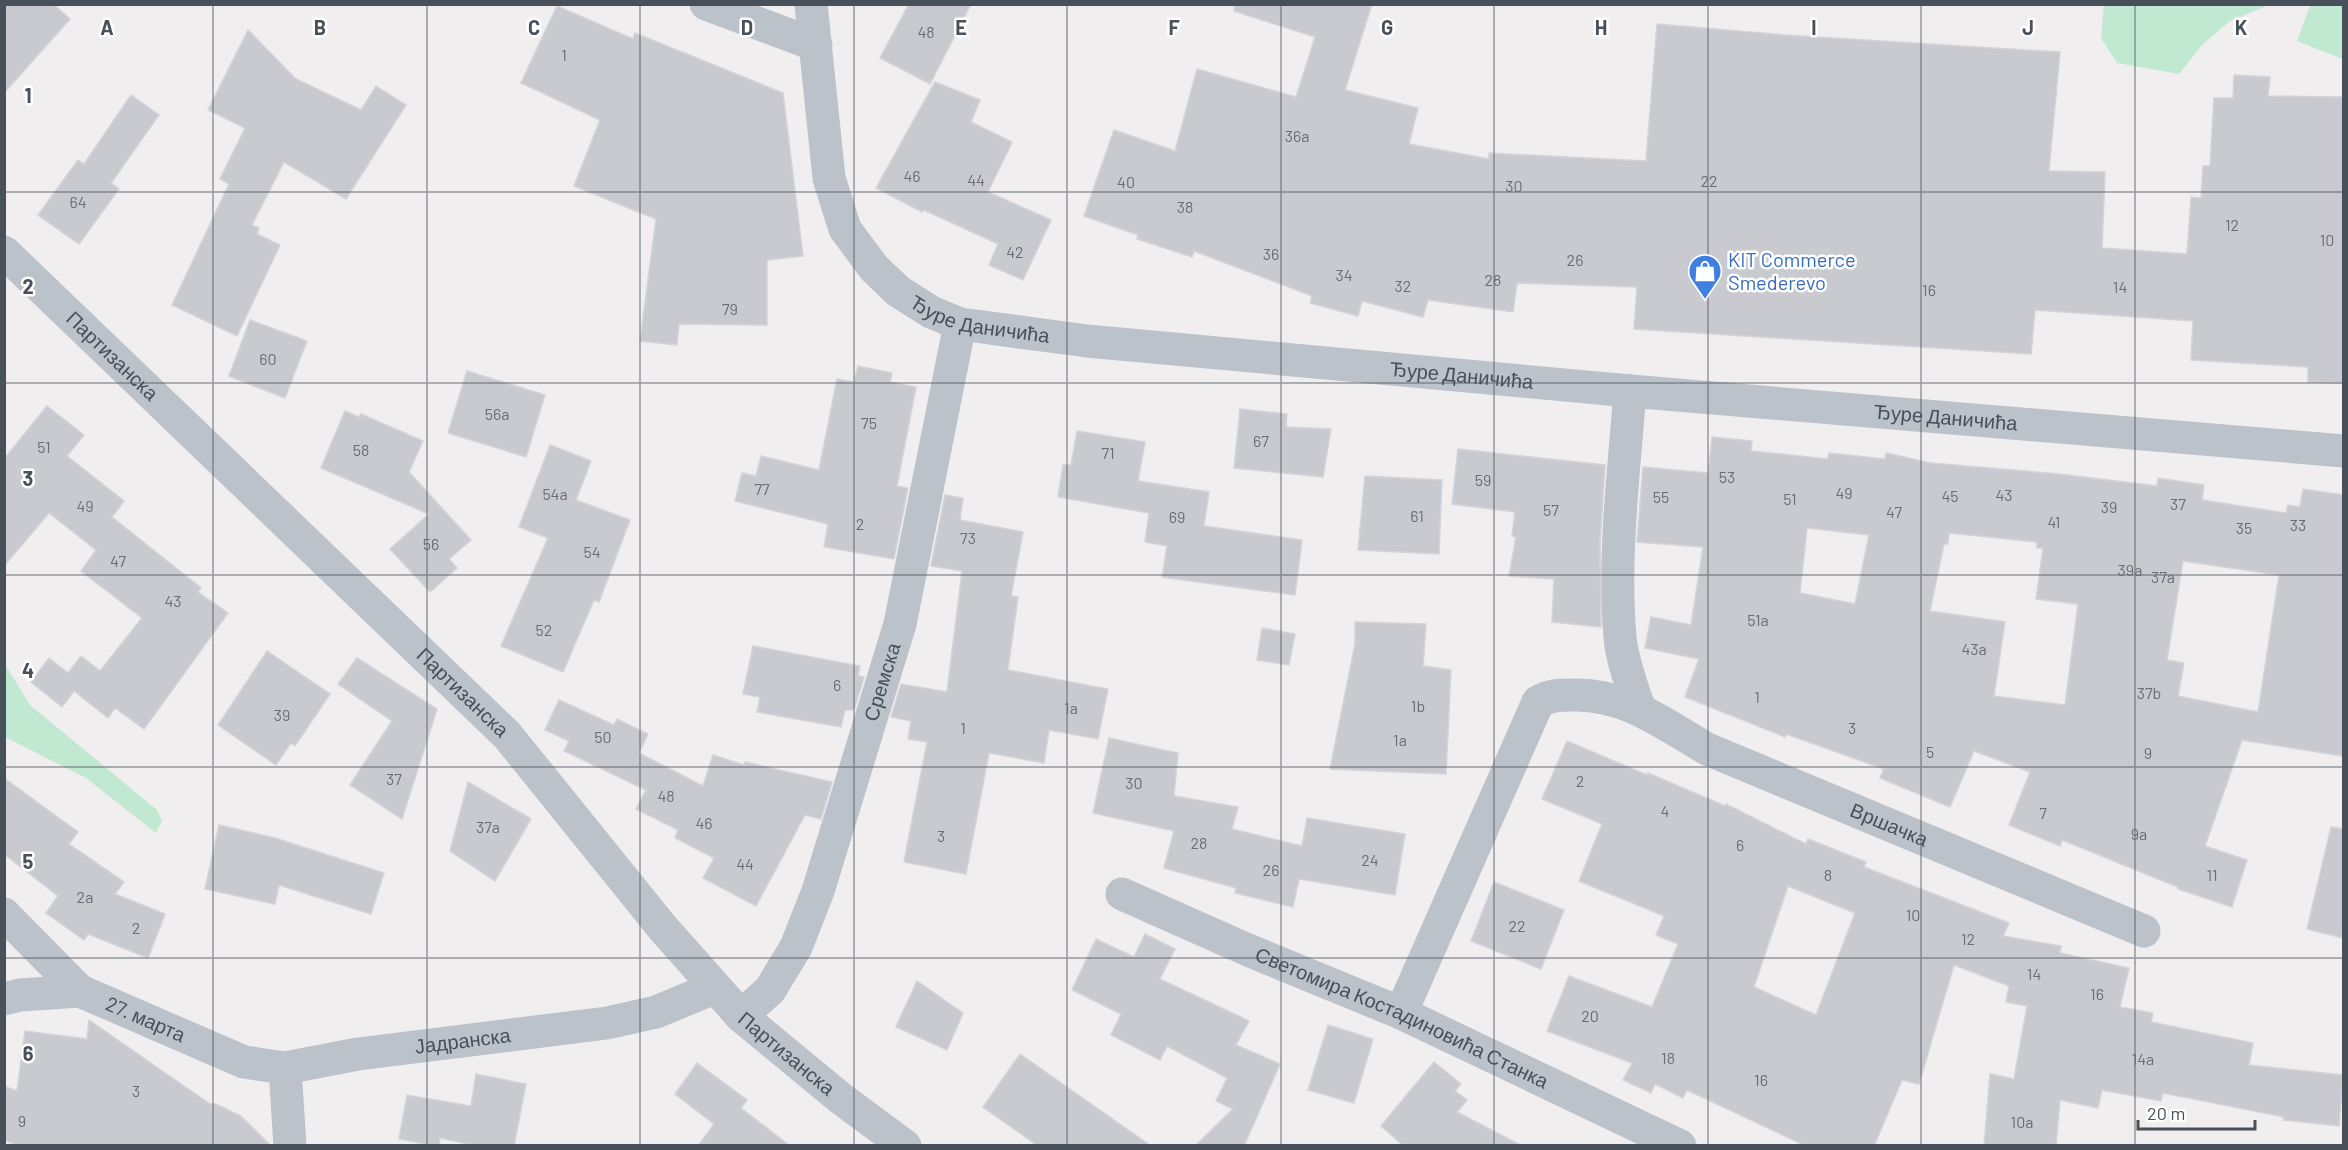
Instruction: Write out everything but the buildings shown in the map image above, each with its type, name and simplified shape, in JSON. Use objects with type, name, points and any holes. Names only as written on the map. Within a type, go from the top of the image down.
[{"type":"street","points":[[706,4],[816,45]]},
{"type":"street","name":"Ђуре Даничића","points":[[811,4],[829,178],[845,229],[874,268],[898,291],[931,312],[960,324],[1087,341],[1630,391],[2343,451]]},
{"type":"street","name":"Партизанска","points":[[4,252],[507,735],[714,988],[741,1016],[839,1097],[904,1146]]},
{"type":"street","name":"Сремска","points":[[741,1016],[770,990],[796,947],[818,891],[900,624],[960,324]]},
{"type":"street","points":[[1630,391],[1620,526],[1618,602],[1620,640],[1639,708]]},
{"type":"street","name":"Вршачка","points":[[1401,1013],[1538,702],[1546,697],[1594,695],[1639,708],[1707,749],[2144,931]]},
{"type":"street","name":"Светомира Костадиновића Станка","points":[[1122,894],[1248,950],[1401,1013],[1680,1146]]},
{"type":"street","points":[[4,914],[80,991]]},
{"type":"street","name":"Јадранска","points":[[285,1068],[358,1054],[607,1023],[656,1012],[714,988]]},
{"type":"street","name":"27. марта","points":[[4,999],[20,995],[80,991],[244,1062],[285,1068]]},
{"type":"street","points":[[285,1068],[290,1146]]},
{"type":"green space","points":[[2104,4],[2265,5],[2230,21],[2202,45],[2179,74],[2117,63],[2101,38]]},
{"type":"green space","points":[[2310,5],[2343,5],[2343,59],[2297,41]]},
{"type":"green space","points":[[5,664],[30,705],[157,810],[162,821],[156,833],[86,778],[5,737]]},
{"type":"place","name":"KIT Commerce Smederevo","points":[[1705,300]]}]
